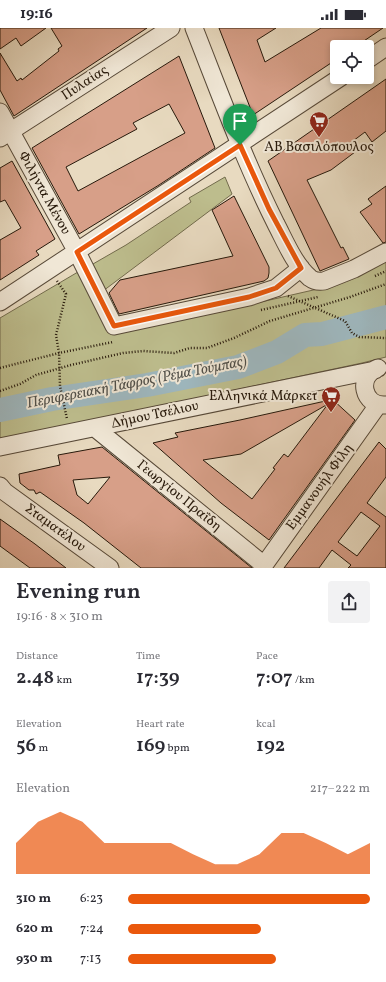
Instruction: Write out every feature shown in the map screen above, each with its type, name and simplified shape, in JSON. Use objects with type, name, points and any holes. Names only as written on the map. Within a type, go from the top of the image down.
[{"type":"street","name":"Πυλαίας","points":[[5,135],[171,28]]},
{"type":"street","points":[[194,28],[240,145],[269,209],[301,268],[314,280],[319,282],[354,269],[386,252]]},
{"type":"street","points":[[374,55],[386,47]]},
{"type":"street","points":[[0,302],[331,84]]},
{"type":"street","name":"Φιλήντα Μένου","points":[[0,112],[5,135],[77,252],[114,326],[249,297],[276,288]]},
{"type":"street","points":[[276,288],[301,268]]},
{"type":"street","points":[[381,368],[369,374],[364,382],[365,392],[381,406]]},
{"type":"street","name":"Δήμου Τσέλιου","points":[[0,447],[381,368]]},
{"type":"street","points":[[333,378],[355,389],[381,406]]},
{"type":"street","name":"Εμμανουήλ Φίλη","points":[[263,566],[381,406]]},
{"type":"street","name":"Γεωργίου Πραΐδη","points":[[95,428],[263,566]]},
{"type":"street","name":"Σταματέλου","points":[[0,486],[6,492],[110,568]]},
{"type":"path","points":[[0,391],[20,384],[36,374],[123,353],[143,351],[174,353],[190,348],[207,348],[234,338],[270,321],[350,297],[386,284]]},
{"type":"path","points":[[276,288],[291,298],[346,322],[352,333],[359,337],[386,338]]},
{"type":"path","points":[[64,405],[60,386],[60,368],[56,335],[66,294]]},
{"type":"green space","points":[[225,177],[232,194],[99,294],[86,268],[126,245],[191,202],[189,198]]},
{"type":"green space","points":[[386,259],[386,357],[0,440],[0,318],[83,269],[114,331],[226,310],[322,288]]},
{"type":"building","points":[[0,28],[46,28],[21,46],[16,38],[0,49]]},
{"type":"building","points":[[51,28],[147,28],[14,116],[0,90],[0,53],[17,81],[21,78],[22,80],[59,51],[58,49],[62,46]]},
{"type":"building","points":[[219,28],[276,28],[257,40],[265,62],[321,28],[383,28],[365,40],[330,40],[330,64],[253,115]]},
{"type":"building","points":[[179,56],[215,148],[159,185],[79,234],[32,148]],"holes":[[[169,104],[185,133],[78,191],[66,167],[137,129],[133,123]]]},
{"type":"building","points":[[386,79],[386,131],[372,142],[365,132],[349,144],[355,152],[331,170],[307,180],[341,248],[343,247],[349,259],[320,271],[268,161]]},
{"type":"building","points":[[12,161],[55,239],[36,251],[39,255],[0,280],[0,240],[21,228],[5,200],[0,202],[0,168]]},
{"type":"building","points":[[386,186],[386,242],[383,243],[360,212],[372,204],[368,199]]},
{"type":"building","points":[[234,196],[269,267],[268,278],[264,281],[119,314],[109,293],[120,280],[233,256],[212,210]]},
{"type":"building","points":[[332,399],[355,420],[269,540],[221,503],[153,443],[178,437],[175,433],[331,401]],"holes":[[[328,404],[288,457],[284,454],[273,468],[275,469],[252,499],[203,460],[241,454]]]},
{"type":"building","points":[[379,442],[386,449],[386,477],[367,503],[386,517],[386,568],[348,568],[351,565],[332,550],[319,568],[284,568]],"holes":[[[361,512],[380,526],[357,556],[338,542]]]},
{"type":"building","points":[[102,447],[252,568],[141,568],[84,523],[40,492],[36,494],[34,490],[29,490],[20,483],[19,474],[60,465],[58,455]],"holes":[[[110,477],[88,504],[77,495],[73,480]]]},
{"type":"building","points":[[0,519],[66,568],[30,568],[0,546]]},
{"type":"waterway","name":"Περιφερειακή Τάφρος (Ρέμα Τούμπας)","points":[[0,410],[52,399],[147,385],[238,367],[277,352],[305,335],[322,334],[386,317]]},
{"type":"place","name":"ΑΒ Βασιλόπουλος","points":[[319,138]]},
{"type":"place","name":"Ελληνικά Μάρκετ","points":[[331,413]]},
{"type":"route","points":[[240,145],[269,209],[301,268],[276,288],[266,292],[114,326],[77,252],[240,145]]}]
